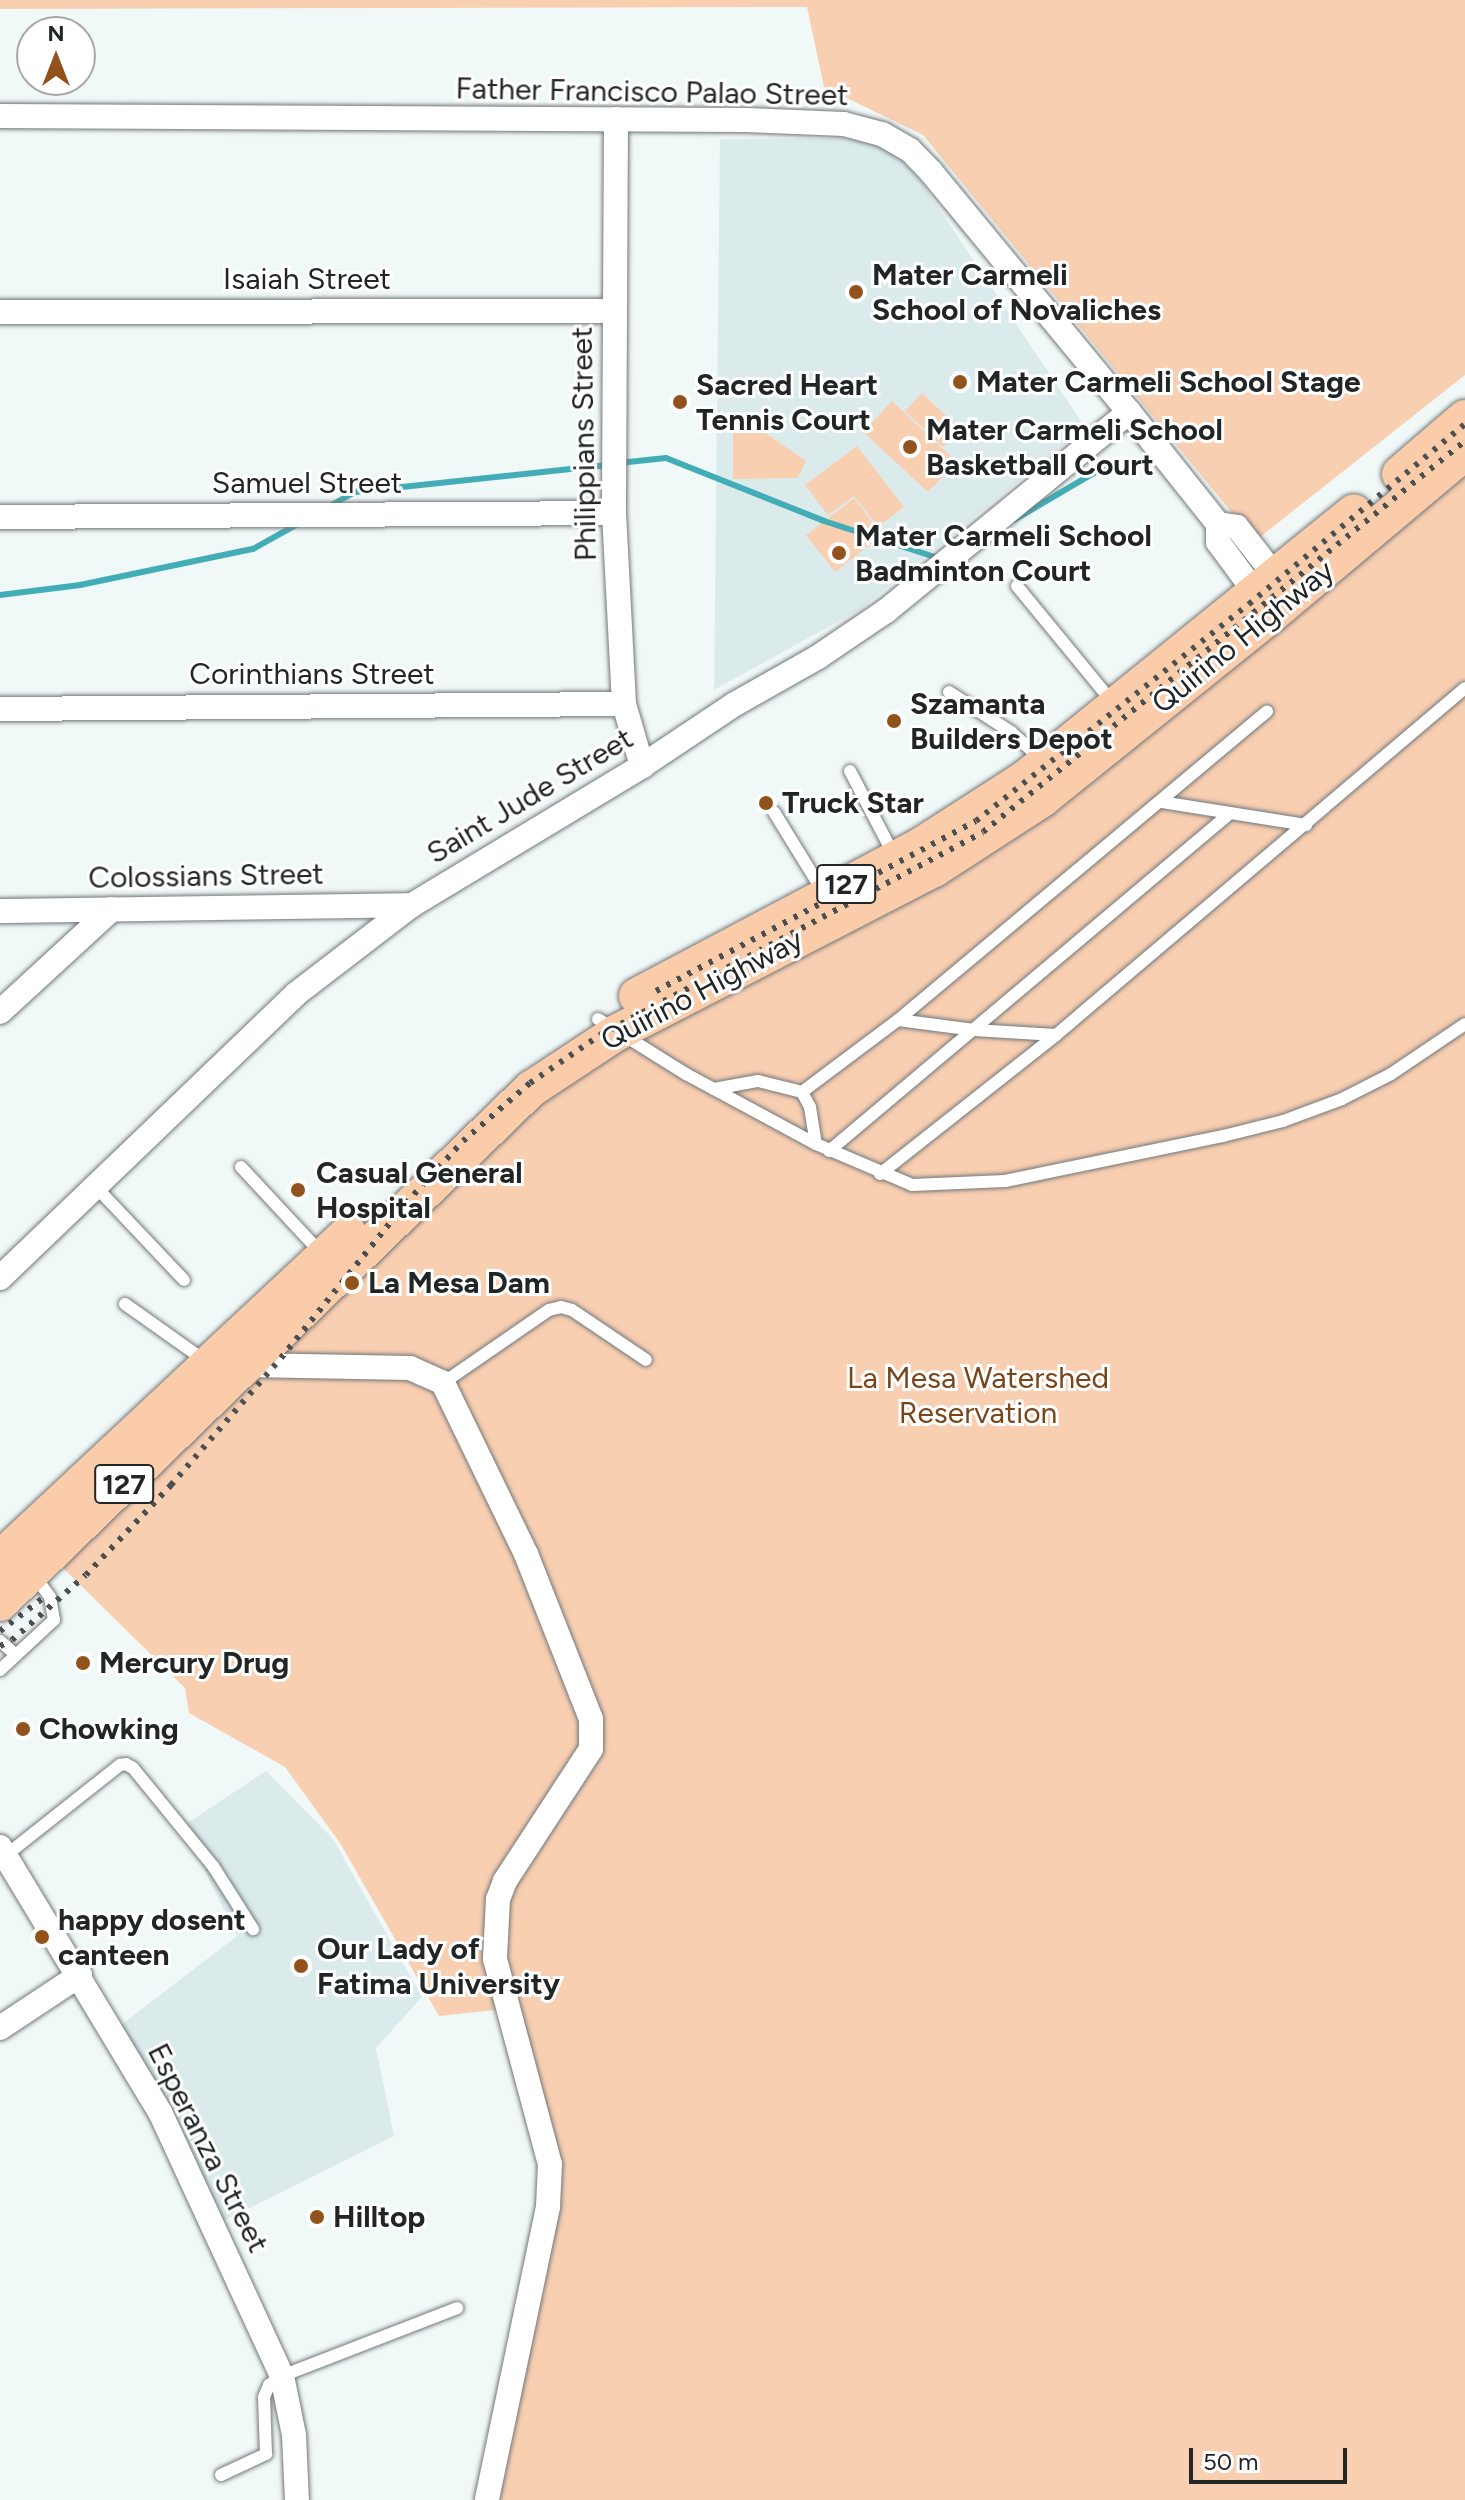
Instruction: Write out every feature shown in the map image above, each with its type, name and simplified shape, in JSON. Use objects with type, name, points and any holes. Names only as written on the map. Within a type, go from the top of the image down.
[{"type":"main road","name":"Quirino Highway","points":[[0,1603],[8,1562],[229,1358],[531,1089],[607,1026],[687,966],[896,858],[973,813],[1116,706],[1274,596],[1456,456],[1465,418]]},
{"type":"main road","name":"Quirino Highway","points":[[229,1358],[323,1256],[517,1074],[607,1026],[934,869],[987,837],[1042,799],[1274,596]]},
{"type":"street","name":"Father Francisco Palao Street","points":[[0,116],[807,121],[844,124],[882,134],[910,150],[931,172],[1218,524],[1237,527],[1274,596]]},
{"type":"street","name":"Philippians Street","points":[[616,119],[614,513],[624,704],[642,766]]},
{"type":"street","name":"Isaiah Street","points":[[0,312],[615,311]]},
{"type":"street","name":"Saint Jude Street","points":[[0,1278],[296,994],[412,905],[642,766],[886,611],[1129,412]]},
{"type":"street","name":"Samuel Street","points":[[0,517],[614,513]]},
{"type":"street","name":"Corinthians Street","points":[[0,709],[624,704]]},
{"type":"street","name":"Colossians Street","points":[[0,911],[412,905]]},
{"type":"street","points":[[0,1012],[112,909]]},
{"type":"street","points":[[229,1358],[410,1368],[443,1383],[452,1396],[526,1554],[591,1719],[593,1735],[584,1762],[505,1881],[498,1899],[495,1959],[550,2164],[548,2207],[487,2500]]},
{"type":"street","name":"Esperanza Street","points":[[2,1852],[80,1975],[160,2112],[282,2376],[294,2435],[297,2500]]},
{"type":"street","points":[[0,2028],[80,1975]]},
{"type":"lane","points":[[1017,586],[1116,706]]},
{"type":"lane","points":[[880,1174],[1056,1035],[1465,688]]},
{"type":"lane","points":[[949,692],[1011,732],[1040,761],[1053,756]]},
{"type":"lane","points":[[802,1092],[898,1020],[1267,711]]},
{"type":"lane","points":[[850,771],[896,858]]},
{"type":"lane","points":[[1162,802],[1228,815],[1306,825]]},
{"type":"lane","points":[[774,812],[825,895]]},
{"type":"lane","points":[[829,1151],[1228,815]]},
{"type":"lane","points":[[898,1020],[974,1030],[1056,1035]]},
{"type":"lane","points":[[607,1026],[829,1151],[912,1185],[1005,1181],[1223,1136],[1342,1099],[1391,1074],[1465,1024]]},
{"type":"lane","points":[[714,1089],[758,1081],[802,1092],[810,1107],[816,1144]]},
{"type":"lane","points":[[241,1167],[323,1256]]},
{"type":"lane","points":[[96,1187],[184,1280]]},
{"type":"lane","points":[[125,1304],[229,1358]]},
{"type":"lane","points":[[443,1383],[549,1310],[561,1307],[572,1310],[646,1360]]},
{"type":"lane","points":[[0,1670],[54,1620],[50,1597],[8,1562]]},
{"type":"lane","points":[[0,1641],[16,1655]]},
{"type":"lane","points":[[2,1852],[120,1765],[126,1764],[133,1768],[213,1866],[253,1929]]},
{"type":"lane","points":[[221,2475],[266,2454],[264,2397],[269,2385],[282,2376],[457,2308]]},
{"type":"shaded area","name":"Mater Carmeli School of Novaliches","points":[[866,138],[904,156],[1085,427],[861,609],[714,690],[720,139]]},
{"type":"shaded area","name":"Our Lady of Fatima University","points":[[266,1771],[333,1839],[422,1997],[376,2048],[394,2136],[219,2223],[117,2028],[237,1936],[183,1826]]},
{"type":"green space","points":[[0,0],[1465,0],[1465,375],[1255,541],[923,135],[824,87],[807,7],[0,9]]},
{"type":"green space","points":[[922,393],[960,429],[943,447],[905,411]]},
{"type":"green space","name":"Mater Carmeli School Basketball Court","points":[[892,401],[957,462],[928,492],[863,432]]},
{"type":"green space","points":[[733,411],[806,461],[798,478],[733,479]]},
{"type":"green space","points":[[857,446],[904,507],[878,527],[854,496],[828,515],[805,485]]},
{"type":"green space","name":"La Mesa Watershed Reservation","points":[[1465,452],[1465,2500],[494,2500],[540,2297],[540,2131],[505,2009],[439,2016],[340,1843],[285,1767],[189,1713],[185,1688],[59,1564],[506,1111],[701,988]]},
{"type":"green space","name":"Mater Carmeli School Badminton Court","points":[[854,498],[882,535],[835,572],[806,535]]},
{"type":"waterway","points":[[619,463],[666,458],[824,521],[941,559]]},
{"type":"waterway","points":[[1014,520],[1116,460]]},
{"type":"waterway","points":[[328,507],[355,492],[608,465]]},
{"type":"waterway","points":[[0,595],[80,585],[253,549],[298,524]]},
{"type":"railway","points":[[656,991],[976,821],[1249,604],[1465,424]]},
{"type":"railway","points":[[0,1646],[12,1640],[86,1575],[171,1485],[281,1358],[406,1203],[463,1141],[530,1083],[600,1035],[983,832],[1465,441]]},
{"type":"railway","points":[[0,1631],[43,1598]]},
{"type":"place","name":"Mater Carmeli School of Novaliches","points":[[856,292]]},
{"type":"place","name":"Mater Carmeli School Stage","points":[[960,382]]},
{"type":"place","name":"Sacred Heart Tennis Court","points":[[680,402]]},
{"type":"place","name":"Mater Carmeli School Basketball Court","points":[[910,447]]},
{"type":"place","name":"Mater Carmeli School Badminton Court","points":[[839,553]]},
{"type":"place","name":"Szamanta Builders Depot","points":[[894,721]]},
{"type":"place","name":"Truck Star","points":[[766,803]]},
{"type":"place","name":"Casual General Hospital","points":[[298,1190]]},
{"type":"place","name":"La Mesa Dam","points":[[352,1283]]},
{"type":"place","name":"Mercury Drug","points":[[83,1663]]},
{"type":"place","name":"Chowking","points":[[23,1729]]},
{"type":"place","name":"happy dosent canteen","points":[[42,1937]]},
{"type":"place","name":"Our Lady of Fatima University","points":[[301,1966]]},
{"type":"place","name":"Hilltop","points":[[317,2217]]}]
